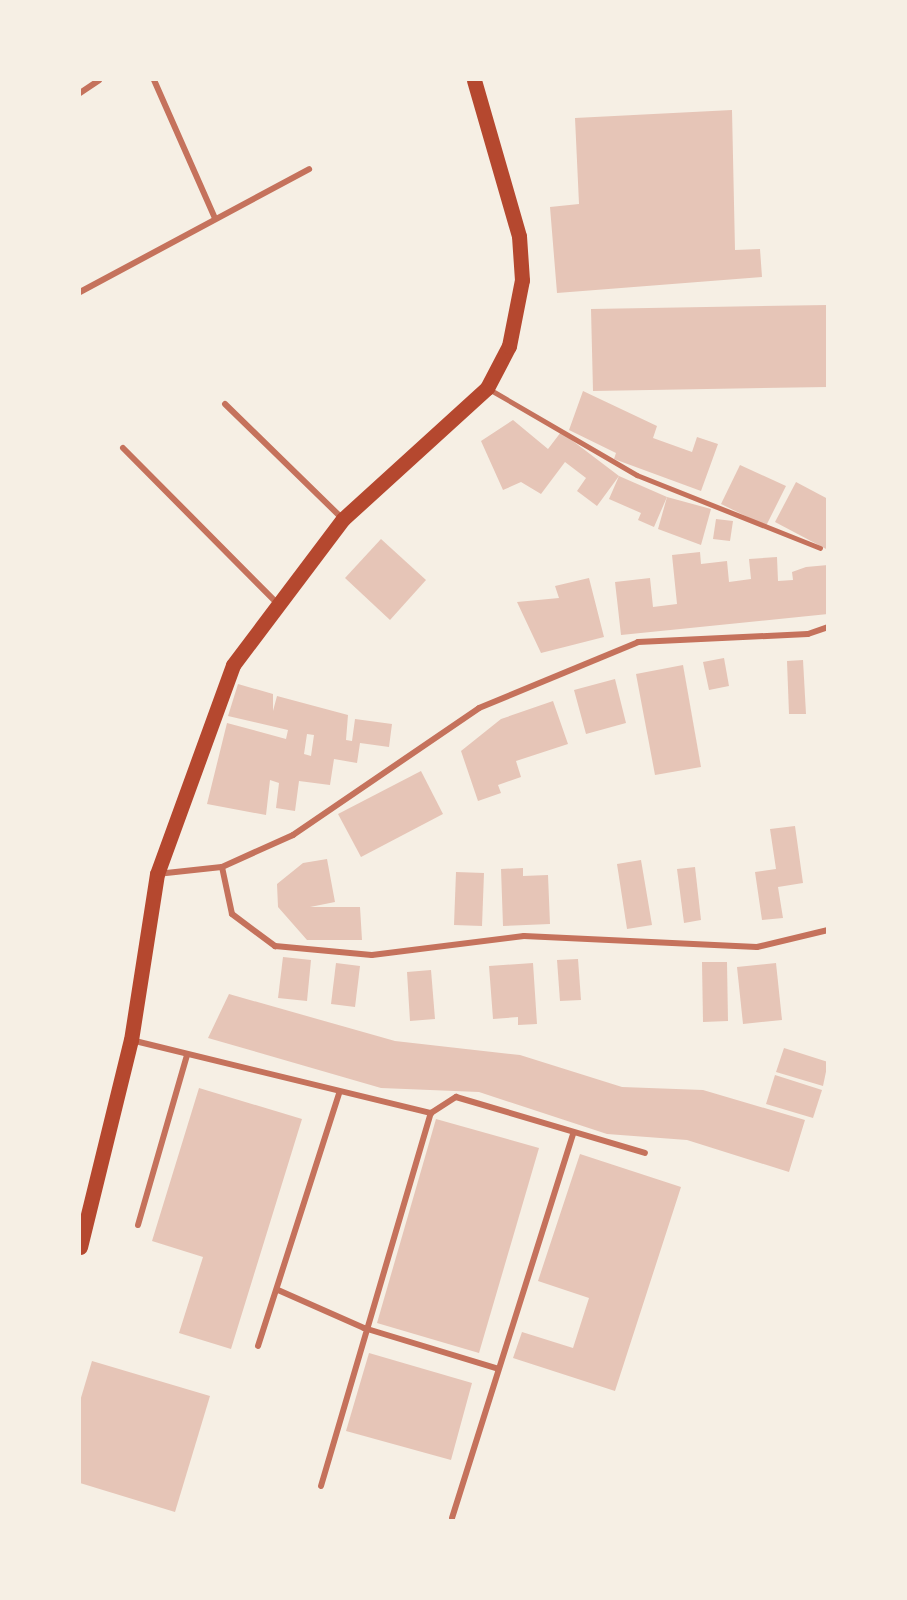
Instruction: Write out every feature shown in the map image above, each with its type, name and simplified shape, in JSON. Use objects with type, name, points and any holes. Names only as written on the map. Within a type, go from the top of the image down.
[{"type":"main road","points":[[80,1246],[130,1040],[157,874],[232,665],[343,519],[487,388],[509,346],[522,279],[519,236],[474,80]]},
{"type":"street","points":[[80,93],[99,80]]},
{"type":"street","points":[[154,80],[215,218]]},
{"type":"street","points":[[80,292],[309,169]]},
{"type":"street","points":[[225,404],[343,519]]},
{"type":"street","points":[[123,448],[279,604]]},
{"type":"street","points":[[157,874],[222,867],[293,835],[479,708],[638,642],[808,634],[828,627]]},
{"type":"street","points":[[222,867],[232,914],[275,946],[372,955],[524,936],[757,947],[828,930]]},
{"type":"street","points":[[130,1040],[339,1094],[432,1113]]},
{"type":"street","points":[[138,1225],[188,1055]]},
{"type":"street","points":[[258,1346],[278,1290],[339,1094]]},
{"type":"street","points":[[321,1486],[364,1328],[432,1113],[456,1097],[573,1134],[645,1153]]},
{"type":"street","points":[[452,1518],[496,1368],[573,1134]]},
{"type":"street","points":[[278,1290],[364,1328],[496,1368]]},
{"type":"lane","points":[[487,388],[637,475],[820,548]]},
{"type":"building","points":[[732,110],[735,250],[760,249],[762,277],[557,293],[550,207],[579,204],[575,118]]},
{"type":"building","points":[[828,305],[828,387],[593,391],[591,309]]},
{"type":"building","points":[[583,391],[657,426],[653,438],[692,452],[697,437],[718,444],[701,491],[614,459],[616,453],[569,430]]},
{"type":"building","points":[[513,420],[548,449],[561,432],[619,476],[597,506],[577,491],[586,478],[565,462],[541,494],[521,482],[503,490],[481,441]]},
{"type":"building","points":[[740,465],[786,486],[766,526],[721,504]]},
{"type":"building","points":[[619,476],[667,497],[654,527],[638,520],[641,513],[609,499]]},
{"type":"building","points":[[796,482],[828,499],[828,550],[775,522]]},
{"type":"building","points":[[667,497],[711,509],[701,545],[658,529]]},
{"type":"building","points":[[716,519],[733,521],[730,541],[713,539]]},
{"type":"building","points":[[381,539],[426,580],[390,620],[345,578]]},
{"type":"building","points":[[700,552],[701,564],[727,561],[729,582],[751,579],[749,559],[777,557],[778,581],[793,580],[792,572],[806,567],[828,565],[828,614],[621,635],[615,582],[650,578],[653,607],[677,604],[672,555]]},
{"type":"building","points":[[589,578],[604,637],[541,653],[517,602],[559,598],[555,586]]},
{"type":"building","points":[[724,658],[729,686],[709,690],[703,662]]},
{"type":"building","points":[[803,660],[806,714],[789,714],[787,661]]},
{"type":"building","points":[[683,665],[701,767],[655,775],[636,674]]},
{"type":"building","points":[[615,679],[626,723],[586,734],[574,690]]},
{"type":"building","points":[[238,684],[273,694],[273,711],[277,696],[348,715],[346,740],[352,741],[355,719],[392,724],[389,747],[360,743],[357,763],[334,759],[330,785],[299,781],[295,811],[276,808],[279,783],[270,780],[266,815],[207,804],[227,723],[286,739],[288,730],[228,716]],"holes":[[[307,734],[314,735],[311,756],[304,754]]]},
{"type":"building","points":[[553,701],[568,744],[516,761],[521,777],[498,785],[501,793],[478,801],[461,751],[501,719]]},
{"type":"building","points":[[421,771],[443,814],[361,857],[338,814]]},
{"type":"building","points":[[795,826],[803,883],[778,887],[783,918],[762,920],[755,872],[776,869],[770,829]]},
{"type":"building","points":[[327,859],[335,902],[310,907],[360,907],[362,940],[307,940],[278,907],[277,884],[303,863]]},
{"type":"building","points":[[641,860],[652,925],[627,929],[617,864]]},
{"type":"building","points":[[695,867],[701,920],[684,923],[677,869]]},
{"type":"building","points":[[523,868],[523,876],[548,875],[550,924],[503,926],[501,869]]},
{"type":"building","points":[[456,872],[484,873],[482,926],[454,925]]},
{"type":"building","points":[[283,957],[311,960],[307,1001],[278,998]]},
{"type":"building","points":[[578,959],[581,1000],[560,1001],[557,960]]},
{"type":"building","points":[[702,962],[727,962],[728,1021],[703,1022]]},
{"type":"building","points":[[336,963],[360,966],[355,1007],[331,1004]]},
{"type":"building","points":[[533,963],[537,1024],[518,1025],[518,1017],[493,1019],[489,966]]},
{"type":"building","points":[[776,963],[782,1020],[743,1024],[737,967]]},
{"type":"building","points":[[431,970],[435,1019],[410,1021],[407,972]]},
{"type":"building","points":[[229,994],[395,1041],[520,1055],[622,1087],[703,1090],[805,1120],[789,1172],[687,1140],[607,1134],[479,1092],[381,1088],[208,1038]]},
{"type":"building","points":[[784,1048],[828,1062],[823,1086],[776,1072]]},
{"type":"building","points":[[775,1075],[822,1090],[813,1118],[766,1104]]},
{"type":"building","points":[[199,1088],[302,1119],[231,1349],[179,1333],[203,1257],[152,1241]]},
{"type":"building","points":[[436,1119],[539,1148],[479,1353],[377,1323]]},
{"type":"building","points":[[580,1154],[681,1187],[615,1391],[513,1358],[522,1332],[573,1348],[589,1298],[538,1281]]},
{"type":"building","points":[[369,1353],[472,1383],[451,1460],[346,1431]]},
{"type":"building","points":[[92,1361],[210,1396],[175,1512],[80,1483],[80,1401]]}]
